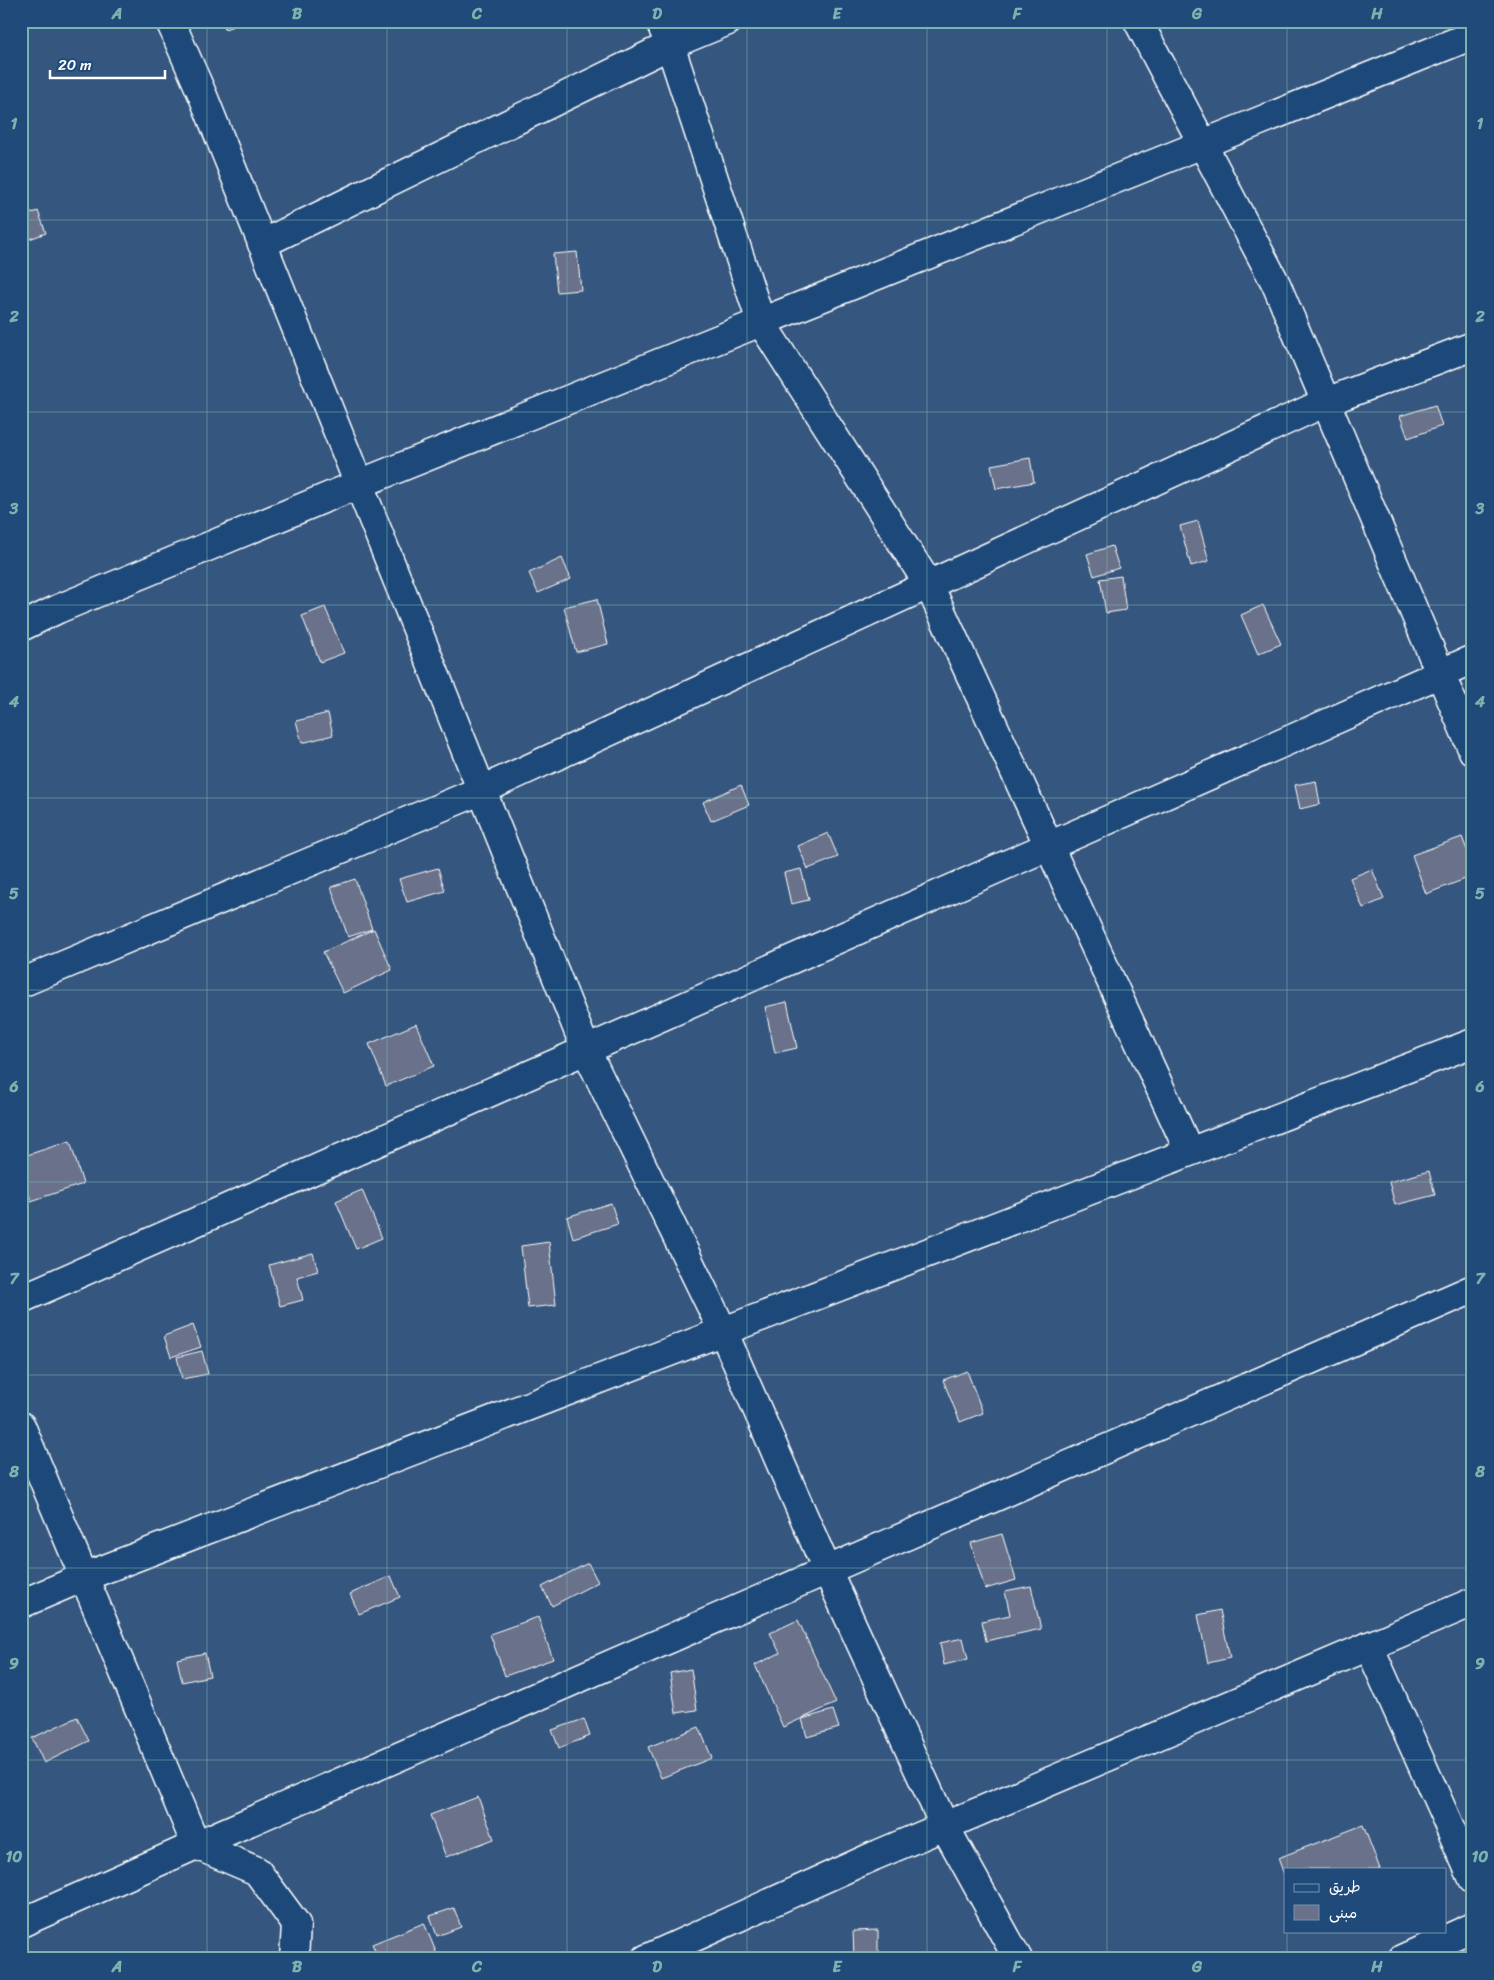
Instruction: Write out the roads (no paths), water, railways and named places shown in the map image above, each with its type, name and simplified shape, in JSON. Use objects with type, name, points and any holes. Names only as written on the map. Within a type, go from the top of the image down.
[{"type":"street","points":[[170,21],[203,96],[586,1050],[723,1331],[827,1570],[944,1825],[1018,1959]]},
{"type":"street","points":[[262,244],[665,33],[728,21]]},
{"type":"street","points":[[1138,21],[1276,284],[1473,751]]},
{"type":"street","points":[[665,33],[761,322],[929,585],[1189,1152]]},
{"type":"street","points":[[21,627],[359,484],[1473,35]]},
{"type":"street","points":[[21,983],[482,790],[1326,402],[1473,346]]},
{"type":"street","points":[[21,1299],[1473,659]]},
{"type":"street","points":[[21,1604],[84,1577],[1473,1042]]},
{"type":"street","points":[[21,1923],[1473,1289]]},
{"type":"street","points":[[21,1426],[196,1845],[257,1871],[296,1924],[294,1959]]},
{"type":"street","points":[[646,1959],[944,1825],[1473,1602]]},
{"type":"street","points":[[1369,1646],[1473,1878]]},
{"type":"street","points":[[1402,1959],[1473,1927]]}]
